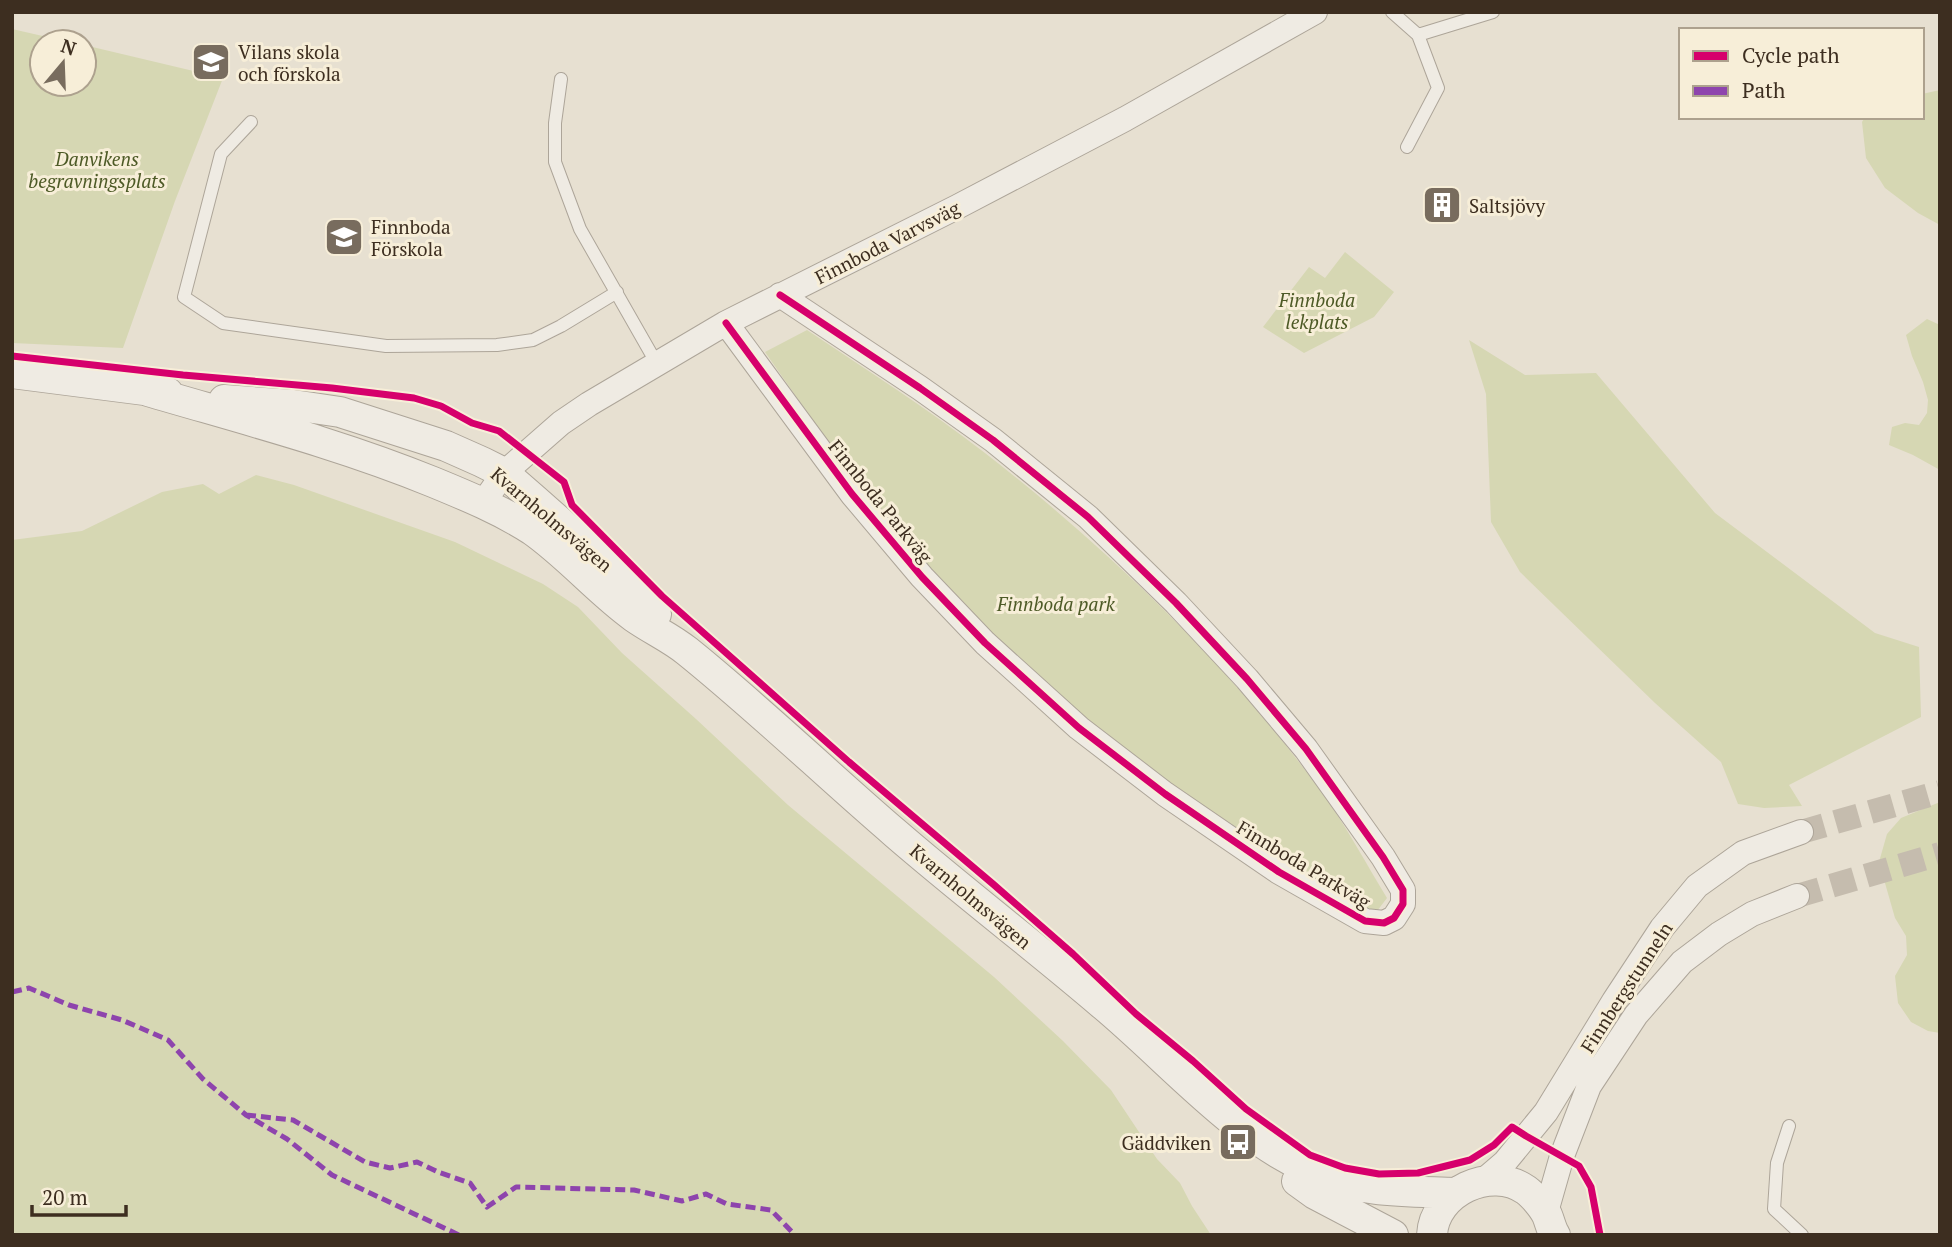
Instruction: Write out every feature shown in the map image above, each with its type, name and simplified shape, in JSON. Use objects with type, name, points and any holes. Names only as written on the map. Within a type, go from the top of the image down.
[{"type":"street","name":"Finnboda Varvsväg","points":[[483,503],[504,473],[561,423],[657,363],[726,323],[1125,119],[1315,12]]},
{"type":"street","name":"Finnboda Parkväg","points":[[726,323],[852,494],[922,577],[985,643],[1070,719],[1165,794],[1279,872],[1365,921],[1384,923],[1394,918],[1404,904],[1403,890],[1383,857],[1306,749],[1247,679],[1176,603],[1088,517],[993,440],[780,295]]},
{"type":"street","name":"Kvarnholmsvägen","points":[[12,373],[340,412],[446,446],[504,473],[613,570],[649,605],[683,647]]},
{"type":"street","name":"Kvarnholmsvägen","points":[[148,391],[350,451],[483,503],[528,528],[634,617],[683,647],[892,830],[1104,1005],[1232,1122],[1261,1143],[1312,1172],[1341,1184],[1371,1190],[1456,1192]]},
{"type":"street","name":"Finnbergstunneln","points":[[1483,1180],[1505,1162],[1546,1112],[1662,928],[1697,886],[1742,853],[1801,832]]},
{"type":"street","name":"Finnbergstunneln","points":[[1552,1229],[1562,1156],[1589,1086],[1636,1015],[1682,962],[1719,934],[1752,914],[1797,896]]},
{"type":"street","name":"Kvarnholmsvägen","points":[[1261,1143],[1279,1168],[1315,1194],[1393,1235]]},
{"type":"street","name":"Kvarnholmsvägen","points":[[1432,1235],[1436,1217],[1446,1200],[1456,1192],[1483,1180]]},
{"type":"street","points":[[1483,1180],[1506,1181],[1527,1190],[1552,1229]]},
{"type":"lane","points":[[1392,12],[1418,35],[1438,88],[1407,147]]},
{"type":"lane","points":[[1418,35],[1493,12]]},
{"type":"lane","points":[[561,79],[555,123],[555,162],[580,229],[657,363]]},
{"type":"lane","points":[[251,122],[221,154],[184,298],[223,323],[386,346],[497,345],[533,340],[617,292]]},
{"type":"lane","points":[[1789,1126],[1777,1163],[1774,1209],[1801,1235]]},
{"type":"green space","name":"Danvikens begravningsplats","points":[[12,29],[28,33],[28,98],[98,98],[98,48],[223,78],[175,201],[123,348],[12,343]]},
{"type":"green space","points":[[1940,90],[1940,225],[1918,213],[1885,188],[1866,158],[1864,119],[1924,119],[1924,94]]},
{"type":"green space","name":"Finnboda lekplats","points":[[1345,252],[1394,292],[1374,317],[1304,353],[1263,327],[1309,267],[1325,278]]},
{"type":"green space","points":[[1927,319],[1940,325],[1940,470],[1889,445],[1892,427],[1905,423],[1919,425],[1927,413],[1928,400],[1906,335]]},
{"type":"green space","name":"Finnboda park","points":[[807,330],[919,405],[1032,490],[1123,570],[1208,655],[1287,746],[1348,832],[1387,898],[1374,915],[1293,872],[1151,773],[1010,654],[912,552],[839,458],[765,352]]},
{"type":"green space","points":[[1469,340],[1525,375],[1596,373],[1715,513],[1875,633],[1919,647],[1921,717],[1789,785],[1802,806],[1764,808],[1738,804],[1721,762],[1655,703],[1520,572],[1491,522],[1486,394]]},
{"type":"green space","points":[[256,475],[294,485],[455,542],[543,584],[578,607],[622,653],[788,805],[994,977],[1063,1041],[1111,1090],[1157,1159],[1180,1183],[1211,1235],[12,1235],[12,540],[82,531],[162,492],[203,484],[219,494]]},
{"type":"green space","points":[[1940,802],[1940,1033],[1928,1031],[1911,1022],[1898,1003],[1895,976],[1907,955],[1906,936],[1895,918],[1879,862],[1887,834],[1901,818]]},
{"type":"tunnel","points":[[1801,832],[1940,792]]},
{"type":"tunnel","points":[[1797,896],[1940,854]]},
{"type":"marked path","points":[[12,992],[29,988],[69,1005],[122,1020],[168,1040],[203,1079],[246,1115],[287,1139],[332,1175],[459,1235]]},
{"type":"marked path","points":[[246,1115],[293,1120],[365,1162],[390,1168],[417,1162],[470,1183],[487,1207],[516,1187],[634,1190],[682,1201],[706,1194],[727,1204],[771,1210],[795,1235]]},
{"type":"cycle path","points":[[726,323],[852,494],[922,577],[985,643],[1079,728],[1165,794],[1279,872],[1365,921],[1384,923],[1394,918],[1403,904],[1403,890],[1383,857],[1306,749],[1247,679],[1176,603],[1088,517],[993,440],[780,295]]},
{"type":"cycle path","points":[[12,356],[414,398],[441,406],[472,423],[499,431],[564,482],[572,505],[662,596],[849,762],[1073,954],[1136,1014],[1246,1109],[1310,1155],[1345,1168],[1379,1174],[1418,1173],[1470,1160],[1494,1145],[1512,1127],[1579,1166],[1591,1187],[1600,1235]]},
{"type":"place","name":"Vilans skola och förskola","points":[[211,62]]},
{"type":"place","name":"Saltsjövy","points":[[1442,205]]},
{"type":"place","name":"Finnboda Förskola","points":[[344,237]]},
{"type":"place","name":"Gäddviken","points":[[1238,1142]]}]
